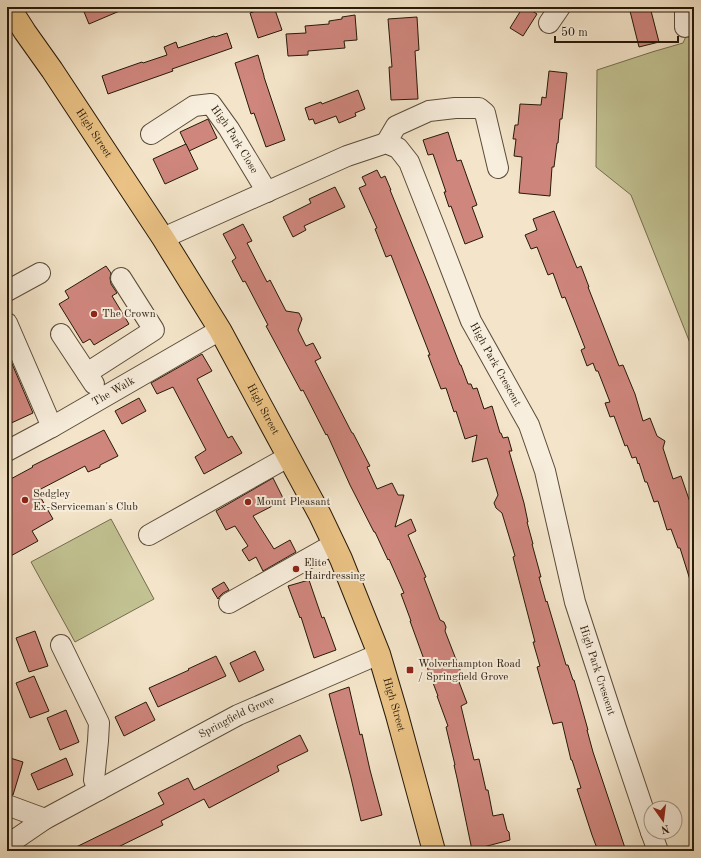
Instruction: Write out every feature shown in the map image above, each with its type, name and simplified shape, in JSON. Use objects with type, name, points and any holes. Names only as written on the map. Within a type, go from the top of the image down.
[{"type":"main road","name":"High Street","points":[[9,7],[163,238],[220,330],[320,515],[341,559],[379,654],[434,851]]},
{"type":"street","points":[[685,7],[685,27]]},
{"type":"street","name":"High Park Close","points":[[151,134],[194,106],[211,104],[229,129],[267,192]]},
{"type":"street","points":[[163,238],[347,156],[386,143],[396,126],[429,111],[455,108],[479,108],[485,113],[498,168]]},
{"type":"street","name":"High Park Crescent","points":[[386,143],[398,148],[409,162],[471,321],[529,425],[545,471],[575,602],[643,808]]},
{"type":"street","points":[[7,291],[40,273]]},
{"type":"street","points":[[87,373],[154,330],[121,278]]},
{"type":"street","points":[[7,323],[52,427]]},
{"type":"street","name":"The Walk","points":[[7,451],[52,427],[220,330]]},
{"type":"street","points":[[61,334],[103,398]]},
{"type":"street","points":[[149,535],[288,458]]},
{"type":"street","points":[[229,603],[334,544]]},
{"type":"street","points":[[61,645],[98,724],[98,741],[94,780],[99,790]]},
{"type":"street","name":"Springfield Grove","points":[[7,845],[45,819],[238,715],[379,654]]},
{"type":"street","points":[[7,805],[45,819]]},
{"type":"street","name":"High Park Crescent","points":[[654,840],[658,851]]},
{"type":"green space","points":[[694,19],[694,353],[631,195],[596,167],[597,70],[683,43]]},
{"type":"green space","points":[[111,519],[154,599],[75,642],[31,562]]},
{"type":"building","points":[[82,7],[129,7],[89,24]]},
{"type":"building","points":[[268,7],[274,7],[282,30],[258,38],[250,13]]},
{"type":"building","points":[[523,7],[526,7],[537,14],[523,36],[510,28]]},
{"type":"building","points":[[629,7],[650,7],[659,42],[639,47]]},
{"type":"building","points":[[355,15],[357,40],[344,41],[345,48],[308,51],[308,55],[288,56],[286,34],[306,33],[305,26],[329,24],[329,21]]},
{"type":"building","points":[[417,17],[419,50],[415,51],[418,99],[391,100],[389,67],[392,67],[388,19]]},
{"type":"building","points":[[227,33],[232,48],[108,94],[102,76],[167,55],[164,47],[176,42],[178,48]]},
{"type":"building","points":[[258,55],[285,140],[266,147],[254,113],[251,114],[235,63]]},
{"type":"building","points":[[549,71],[567,73],[562,119],[560,119],[554,167],[552,167],[550,196],[519,193],[522,157],[514,156],[516,139],[513,139],[515,125],[518,125],[520,104],[541,105],[542,97],[546,98]]},
{"type":"building","points":[[358,90],[365,109],[355,113],[356,116],[339,123],[336,116],[315,124],[313,119],[309,120],[305,108],[321,102],[322,104]]},
{"type":"building","points":[[208,119],[217,138],[189,151],[180,132]]},
{"type":"building","points":[[448,132],[457,161],[461,160],[477,205],[472,207],[483,237],[465,244],[451,206],[449,207],[444,192],[446,192],[433,154],[428,155],[423,140]]},
{"type":"building","points":[[186,144],[198,169],[165,184],[153,159]]},
{"type":"building","points":[[377,170],[381,178],[385,176],[391,190],[468,384],[471,384],[473,389],[477,388],[484,409],[492,406],[500,433],[503,438],[508,437],[512,451],[509,451],[524,503],[532,544],[541,577],[539,577],[546,602],[547,601],[566,665],[568,665],[574,680],[593,752],[626,851],[598,851],[592,835],[577,789],[581,788],[571,760],[562,722],[553,724],[537,667],[540,666],[513,557],[515,556],[502,513],[496,508],[494,503],[498,495],[487,458],[472,462],[477,435],[465,439],[456,411],[454,412],[446,388],[441,389],[428,355],[430,355],[391,255],[386,257],[375,229],[377,228],[359,188],[366,185],[362,177]]},
{"type":"building","points":[[335,187],[345,207],[304,226],[306,230],[293,237],[283,217],[311,203],[309,199]]},
{"type":"building","points":[[554,211],[577,268],[581,266],[619,366],[623,365],[635,394],[643,421],[650,418],[657,436],[665,441],[663,448],[673,479],[681,476],[694,514],[694,583],[691,583],[680,548],[678,548],[671,529],[667,530],[658,501],[654,502],[636,457],[632,458],[627,445],[625,446],[614,416],[610,417],[605,403],[610,402],[598,371],[596,371],[593,363],[587,366],[581,350],[585,348],[565,297],[562,298],[553,273],[548,275],[537,247],[531,249],[525,235],[537,230],[533,219]]},
{"type":"building","points":[[243,224],[252,241],[247,243],[267,282],[270,280],[286,311],[299,313],[302,319],[298,330],[306,346],[313,343],[321,358],[315,361],[370,466],[367,467],[377,489],[392,483],[398,495],[404,495],[395,527],[411,519],[416,531],[408,535],[426,577],[424,578],[440,620],[444,622],[446,627],[445,631],[464,680],[459,682],[467,703],[461,706],[474,760],[479,759],[486,790],[488,790],[493,816],[503,814],[510,840],[472,850],[446,727],[448,726],[401,594],[404,593],[389,559],[388,560],[350,485],[327,434],[326,435],[303,390],[301,391],[266,326],[268,325],[245,281],[243,282],[232,261],[236,258],[223,234]]},
{"type":"building","name":"The Crown","points":[[106,266],[111,273],[111,284],[117,293],[112,296],[129,324],[94,345],[90,339],[83,343],[59,304],[69,298],[65,291]]},
{"type":"building","points":[[7,352],[33,413],[7,425]]},
{"type":"building","points":[[202,354],[212,371],[197,379],[228,438],[232,436],[242,453],[204,474],[195,457],[206,450],[173,387],[157,394],[151,383]]},
{"type":"building","points":[[139,398],[146,411],[122,424],[115,411]]},
{"type":"building","points":[[104,430],[118,456],[100,465],[100,467],[88,472],[85,466],[37,491],[53,519],[32,531],[38,541],[7,558],[7,481],[33,467],[32,466]]},
{"type":"building","points":[[273,478],[284,500],[253,516],[274,549],[290,540],[296,552],[263,571],[256,557],[249,561],[242,550],[248,546],[235,526],[226,530],[216,511]]},
{"type":"building","points":[[309,580],[322,618],[324,617],[336,650],[314,658],[301,617],[300,618],[288,586]]},
{"type":"building","points":[[224,582],[229,590],[223,593],[218,599],[212,589]]},
{"type":"building","points":[[35,631],[48,666],[29,672],[16,638]]},
{"type":"building","points":[[255,651],[264,670],[239,682],[230,663]]},
{"type":"building","points":[[216,656],[226,676],[158,707],[149,688]]},
{"type":"building","points":[[34,676],[49,711],[30,718],[16,683]]},
{"type":"building","points":[[349,687],[360,735],[362,734],[382,815],[361,821],[329,694]]},
{"type":"building","points":[[146,702],[155,720],[124,736],[115,717]]},
{"type":"building","points":[[66,710],[79,742],[60,750],[47,718]]},
{"type":"building","points":[[300,735],[308,751],[277,766],[279,771],[209,808],[204,799],[161,821],[163,825],[110,851],[68,851],[164,804],[158,793],[188,778],[194,790]]},
{"type":"building","points":[[7,757],[23,762],[13,795],[7,794]]},
{"type":"building","points":[[66,758],[73,775],[38,790],[31,774]]},
{"type":"place","name":"The Crown","points":[[94,314]]},
{"type":"place","name":"Sedgley Ex-Serviceman's Club","points":[[25,500]]},
{"type":"place","name":"Mount Pleasant","points":[[248,502]]},
{"type":"place","name":"Elite Hairdressing","points":[[296,569]]},
{"type":"place","name":"Wolverhampton Road / Springfield Grove","points":[[410,670]]}]
